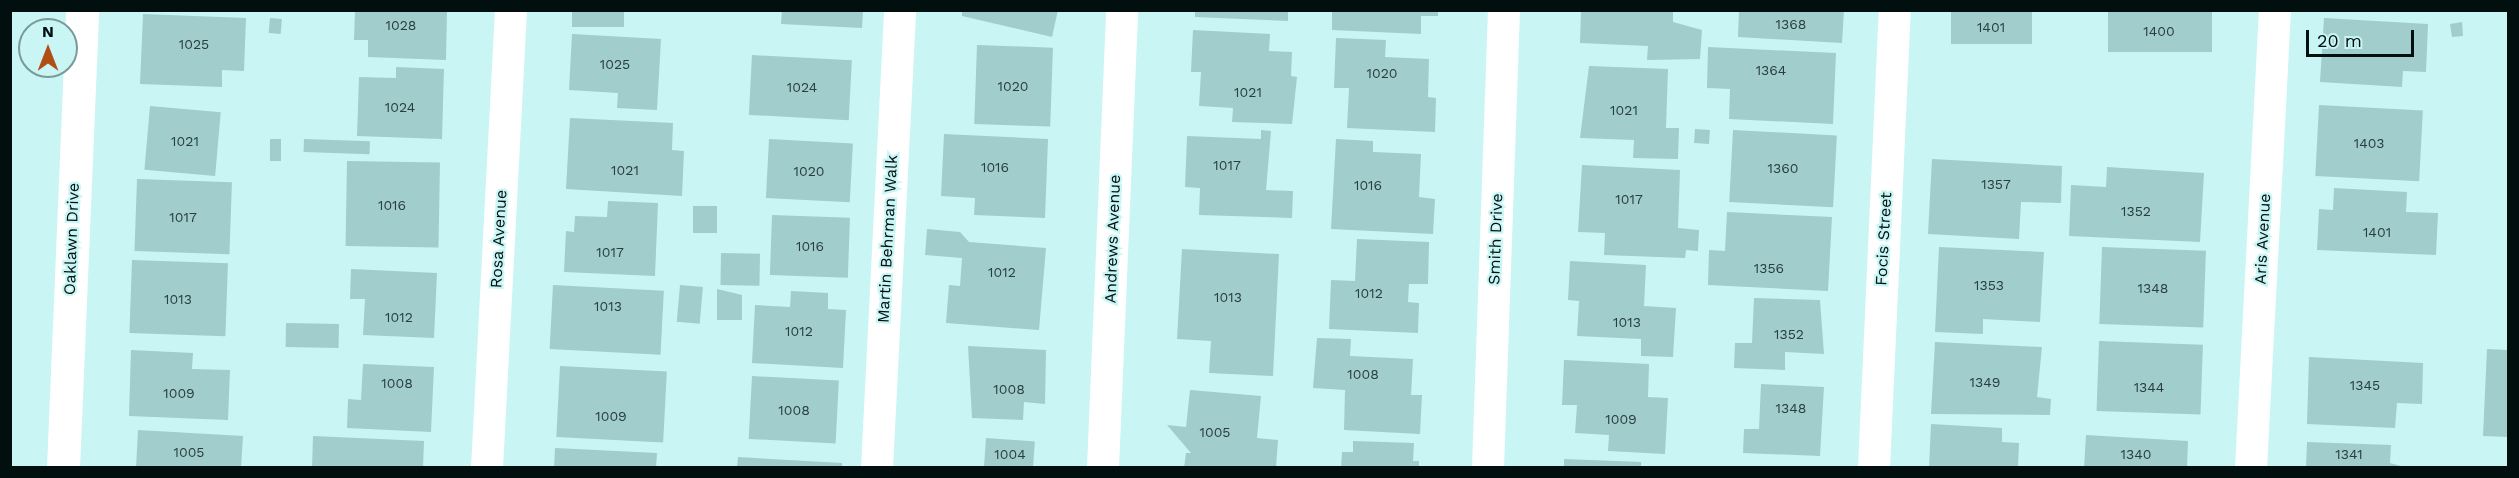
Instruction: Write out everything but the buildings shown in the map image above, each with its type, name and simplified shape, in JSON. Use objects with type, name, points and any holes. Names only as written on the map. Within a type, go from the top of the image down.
[{"type":"street","name":"Oaklawn Drive","points":[[63,468],[82,10]]},
{"type":"street","name":"Rosa Avenue","points":[[487,468],[512,10]]},
{"type":"street","name":"Martin Behrman Walk","points":[[877,468],[900,10]]},
{"type":"street","name":"Andrews Avenue","points":[[1103,468],[1122,10]]},
{"type":"street","name":"Smith Drive","points":[[1488,468],[1504,10]]},
{"type":"street","name":"Focis Street","points":[[1874,468],[1895,10]]},
{"type":"street","name":"Aris Avenue","points":[[2251,468],[2275,10]]}]
